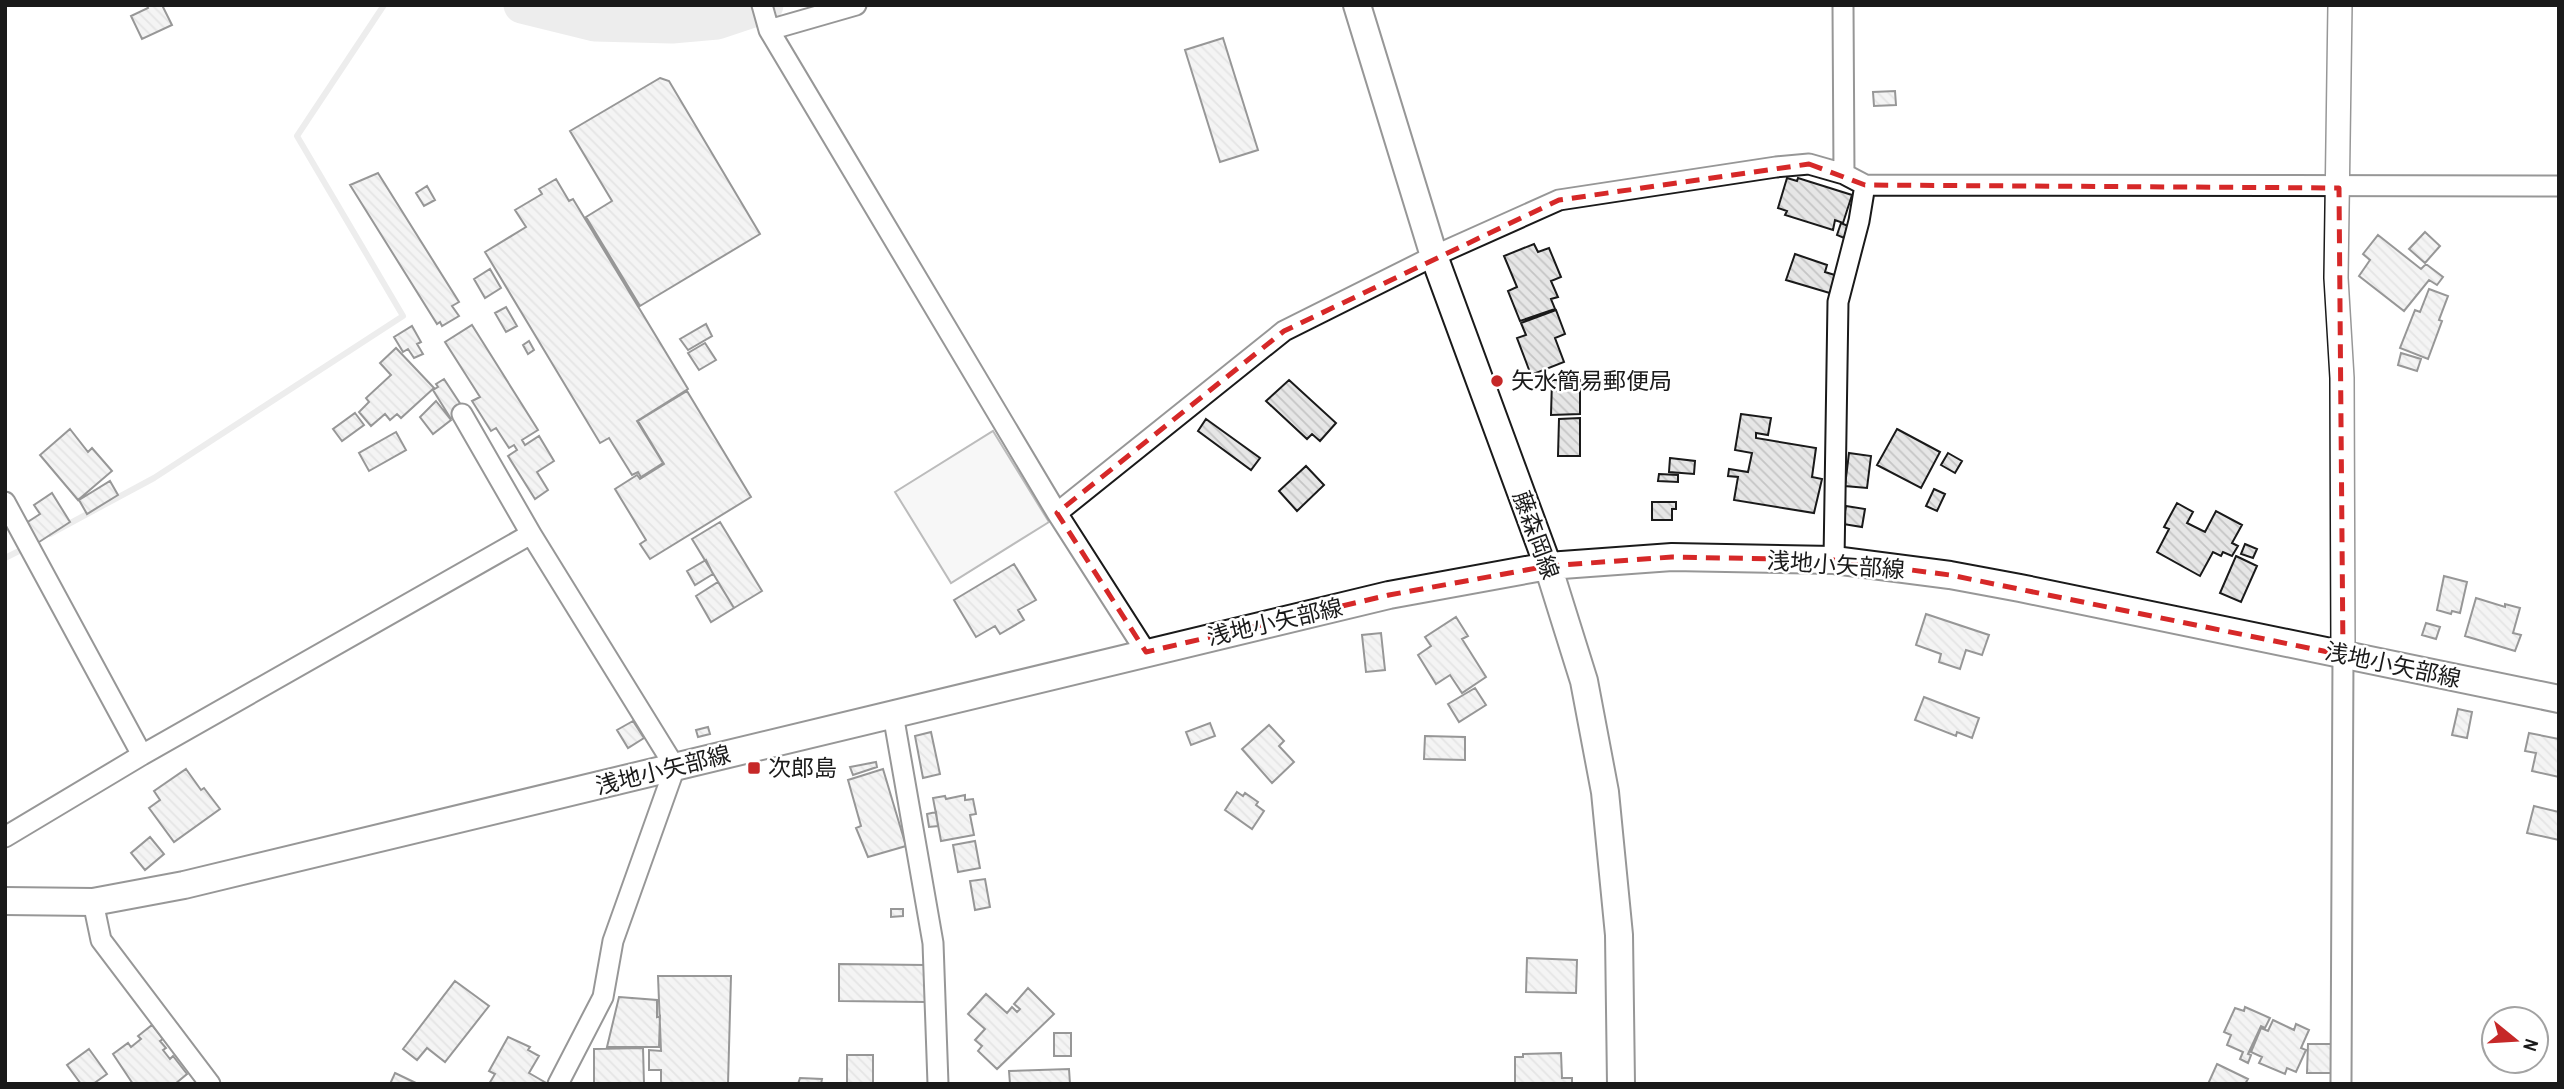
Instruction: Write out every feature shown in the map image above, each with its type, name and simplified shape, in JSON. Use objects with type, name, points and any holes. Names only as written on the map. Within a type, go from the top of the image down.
[{"type":"main road","name":"藤森岡線","points":[[1357,5],[1434,256],[1548,566],[1584,681],[1605,792],[1619,935],[1621,1084]]},
{"type":"main road","name":"浅地小矢部線","points":[[5,901],[93,902],[184,885],[1389,595],[1548,566],[1672,556],[1834,561],[1974,579],[2559,699]]},
{"type":"street","points":[[762,5],[769,30],[1057,513],[1146,652]]},
{"type":"street","points":[[769,30],[856,5]]},
{"type":"street","points":[[1843,5],[1844,174]]},
{"type":"street","points":[[2340,5],[2336,278],[2342,378],[2342,1084]]},
{"type":"street","points":[[1057,513],[1284,331],[1434,256],[1559,200],[1776,166],[1809,164],[1844,174],[1865,185],[2339,188],[2559,186]]},
{"type":"street","points":[[1834,561],[1838,302],[1859,221],[1865,185]]},
{"type":"street","points":[[462,414],[531,534],[675,767],[613,941],[603,997],[558,1084]]},
{"type":"street","points":[[5,502],[142,755]]},
{"type":"street","points":[[5,836],[531,534]]},
{"type":"street","points":[[893,714],[933,943],[938,1084]]},
{"type":"street","points":[[93,902],[101,940],[210,1084]]},
{"type":"highlighted area","points":[[1809,164],[1865,185],[2339,188],[2343,655],[1950,575],[1834,560],[1672,557],[1548,566],[1389,595],[1146,652],[1057,513],[1284,331],[1559,200]]},
{"type":"shaded area","points":[[993,431],[1049,522],[951,583],[895,492]]},
{"type":"building","points":[[147,5],[162,5],[172,25],[142,39],[131,16],[148,8]]},
{"type":"building","points":[[1223,38],[1258,150],[1220,162],[1185,50]]},
{"type":"building","points":[[660,78],[669,81],[760,234],[640,306],[586,217],[612,201],[570,131]]},
{"type":"building","points":[[1895,91],[1896,105],[1874,106],[1873,92]]},
{"type":"building","points":[[378,173],[459,302],[452,306],[459,316],[442,326],[440,322],[437,324],[350,185]]},
{"type":"building","points":[[1787,178],[1797,181],[1798,178],[1852,195],[1843,223],[1835,220],[1833,230],[1785,215],[1787,211],[1778,208]]},
{"type":"building","points":[[556,179],[569,201],[573,199],[688,389],[637,421],[663,463],[641,477],[638,472],[632,475],[609,438],[600,443],[485,252],[526,227],[515,210],[542,194],[539,189]]},
{"type":"building","points":[[427,186],[435,200],[424,206],[416,193]]},
{"type":"building","points":[[1841,223],[1848,226],[1844,238],[1837,235]]},
{"type":"building","points":[[2425,232],[2440,246],[2425,263],[2409,249]]},
{"type":"building","points":[[2378,235],[2421,269],[2426,264],[2443,277],[2437,285],[2429,280],[2404,311],[2359,276],[2370,260],[2363,254]]},
{"type":"building","points":[[1534,244],[1538,252],[1549,248],[1561,277],[1551,281],[1558,297],[1551,299],[1555,309],[1520,321],[1508,291],[1517,287],[1504,256]]},
{"type":"building","points":[[1795,254],[1827,265],[1825,272],[1838,276],[1833,294],[1786,280]]},
{"type":"building","points":[[490,269],[501,288],[485,298],[474,279]]},
{"type":"building","points":[[2429,289],[2448,296],[2428,359],[2400,348],[2415,310],[2420,312]]},
{"type":"building","points":[[506,307],[517,326],[506,332],[495,313]]},
{"type":"building","points":[[1556,310],[1565,334],[1555,338],[1564,362],[1531,375],[1517,338],[1526,335],[1521,323]]},
{"type":"building","points":[[706,324],[712,336],[688,350],[680,339]]},
{"type":"building","points":[[472,325],[538,430],[522,440],[525,445],[539,436],[554,461],[537,472],[548,490],[535,499],[508,456],[517,450],[514,445],[509,448],[496,428],[491,431],[472,401],[480,397],[445,342]]},
{"type":"building","points":[[412,326],[421,342],[417,344],[423,354],[414,358],[408,349],[403,352],[394,337]]},
{"type":"building","points":[[529,341],[534,350],[528,354],[523,345]]},
{"type":"building","points":[[705,343],[716,360],[699,370],[688,353]]},
{"type":"building","points":[[396,348],[434,388],[401,418],[397,414],[390,420],[385,414],[371,426],[359,412],[369,402],[366,398],[391,375],[380,363]]},
{"type":"building","points":[[2401,353],[2421,359],[2417,371],[2398,365]]},
{"type":"building","points":[[444,379],[465,411],[451,419],[433,390],[438,387],[436,384]]},
{"type":"building","points":[[1289,380],[1336,423],[1320,441],[1312,434],[1307,439],[1266,401]]},
{"type":"building","points":[[1552,380],[1580,380],[1580,414],[1551,415]]},
{"type":"building","points":[[687,391],[751,497],[650,559],[640,544],[646,540],[615,489],[637,475],[640,479],[664,464],[638,421]]},
{"type":"building","points":[[436,401],[451,420],[433,434],[420,417]]},
{"type":"building","points":[[355,413],[364,425],[342,441],[333,429]]},
{"type":"building","points":[[1741,414],[1771,418],[1768,435],[1756,433],[1756,438],[1816,448],[1812,477],[1822,479],[1814,513],[1734,500],[1738,477],[1728,476],[1729,469],[1748,472],[1752,453],[1735,450]]},
{"type":"building","points":[[1580,418],[1580,456],[1558,456],[1559,419]]},
{"type":"building","points":[[1206,419],[1260,458],[1251,470],[1198,431]]},
{"type":"building","points":[[70,429],[88,452],[92,448],[112,471],[78,500],[40,455]]},
{"type":"building","points":[[1897,429],[1940,452],[1921,488],[1877,465]]},
{"type":"building","points":[[396,432],[406,450],[369,471],[359,453]]},
{"type":"building","points":[[1849,453],[1871,456],[1867,488],[1845,486]]},
{"type":"building","points":[[1948,453],[1962,461],[1955,473],[1941,465]]},
{"type":"building","points":[[1670,458],[1695,461],[1694,474],[1669,472]]},
{"type":"building","points":[[1306,466],[1324,485],[1297,511],[1279,491]]},
{"type":"building","points":[[1659,474],[1678,475],[1678,482],[1658,481]]},
{"type":"building","points":[[110,481],[118,495],[87,514],[79,500]]},
{"type":"building","points":[[1934,489],[1945,494],[1937,511],[1926,506]]},
{"type":"building","points":[[52,493],[70,522],[36,544],[23,525],[40,514],[34,505]]},
{"type":"building","points":[[1652,502],[1676,502],[1676,509],[1672,509],[1672,520],[1652,520]]},
{"type":"building","points":[[2177,503],[2193,512],[2187,523],[2205,532],[2216,511],[2242,525],[2232,543],[2238,546],[2232,556],[2223,552],[2221,556],[2213,552],[2200,576],[2157,552],[2169,529],[2164,527]]},
{"type":"building","points":[[1846,506],[1865,509],[1862,527],[1843,524]]},
{"type":"building","points":[[720,522],[762,591],[734,608],[692,539]]},
{"type":"building","points":[[2245,544],[2257,549],[2253,558],[2241,554]]},
{"type":"building","points":[[2236,556],[2257,566],[2241,602],[2220,593]]},
{"type":"building","points":[[706,560],[713,574],[695,585],[687,571]]},
{"type":"building","points":[[1014,564],[1036,600],[1018,610],[1024,620],[1000,634],[995,626],[976,637],[954,600]]},
{"type":"building","points":[[2444,576],[2467,582],[2460,613],[2452,611],[2451,614],[2437,610]]},
{"type":"building","points":[[718,582],[734,608],[711,622],[696,596]]},
{"type":"building","points":[[2476,598],[2505,607],[2505,604],[2520,608],[2513,633],[2521,635],[2515,651],[2465,636]]},
{"type":"building","points":[[1926,614],[1989,635],[1982,655],[1966,650],[1960,669],[1939,662],[1941,654],[1916,645]]},
{"type":"building","points":[[1456,617],[1468,636],[1462,639],[1486,677],[1462,693],[1450,675],[1436,684],[1418,655],[1431,646],[1425,637]]},
{"type":"building","points":[[2426,623],[2440,627],[2436,639],[2422,635]]},
{"type":"building","points":[[1381,633],[1385,670],[1366,672],[1362,635]]},
{"type":"building","points":[[1475,688],[1486,705],[1459,722],[1448,704]]},
{"type":"building","points":[[1924,697],[1979,718],[1972,738],[1957,732],[1956,736],[1915,720]]},
{"type":"building","points":[[2458,709],[2472,712],[2467,738],[2452,735]]},
{"type":"building","points":[[633,721],[644,738],[628,748],[617,730]]},
{"type":"building","points":[[1210,723],[1215,736],[1191,745],[1186,732]]},
{"type":"building","points":[[1269,725],[1284,741],[1279,746],[1294,762],[1272,783],[1242,749]]},
{"type":"building","points":[[708,727],[710,734],[698,737],[696,730]]},
{"type":"building","points":[[931,732],[940,774],[923,778],[915,736]]},
{"type":"building","points":[[2529,733],[2559,739],[2559,777],[2532,771],[2536,753],[2525,751]]},
{"type":"building","points":[[1425,736],[1465,737],[1465,760],[1424,759]]},
{"type":"building","points":[[876,762],[877,767],[853,775],[850,767]]},
{"type":"building","points":[[186,769],[201,790],[204,788],[220,809],[174,842],[149,808],[160,800],[154,791]]},
{"type":"building","points":[[883,769],[906,846],[868,857],[856,828],[861,826],[848,780]]},
{"type":"building","points":[[1237,792],[1243,796],[1245,793],[1258,802],[1256,805],[1264,811],[1252,829],[1225,810]]},
{"type":"building","points":[[965,795],[965,800],[973,799],[976,814],[970,815],[974,835],[941,841],[933,798],[945,796],[946,799]]},
{"type":"building","points":[[2534,806],[2559,812],[2559,840],[2527,833]]},
{"type":"building","points":[[936,812],[938,826],[929,827],[927,814]]},
{"type":"building","points":[[150,837],[164,854],[145,870],[131,853]]},
{"type":"building","points":[[975,841],[980,868],[958,872],[953,845]]},
{"type":"building","points":[[985,879],[990,907],[975,910],[970,881]]},
{"type":"building","points":[[891,909],[903,909],[903,916],[891,917]]},
{"type":"building","points":[[1527,958],[1577,960],[1576,993],[1526,992]]},
{"type":"building","points":[[839,964],[926,965],[926,1002],[839,1001]]},
{"type":"building","points":[[658,976],[731,976],[728,1084],[661,1084],[661,1070],[649,1070],[649,1050],[661,1051]]},
{"type":"building","points":[[455,981],[489,1006],[445,1062],[427,1048],[417,1060],[403,1049]]},
{"type":"building","points":[[1028,988],[1054,1014],[997,1069],[978,1051],[982,1046],[975,1040],[985,1029],[968,1014],[986,994],[1007,1013],[1012,1007],[1017,1012],[1020,1009],[1014,1004]]},
{"type":"building","points":[[619,997],[657,1000],[657,1017],[660,1016],[659,1047],[607,1047]]},
{"type":"building","points":[[2245,1007],[2270,1018],[2265,1028],[2261,1026],[2248,1054],[2251,1055],[2248,1063],[2240,1059],[2243,1052],[2227,1045],[2231,1035],[2224,1032],[2235,1008],[2244,1011]]},
{"type":"building","points":[[2273,1020],[2294,1030],[2296,1024],[2309,1030],[2301,1048],[2306,1050],[2296,1072],[2287,1068],[2285,1074],[2259,1063],[2262,1057],[2251,1052],[2261,1028],[2268,1031]]},
{"type":"building","points":[[152,1025],[163,1039],[160,1041],[166,1048],[163,1050],[170,1059],[173,1056],[187,1074],[175,1084],[133,1084],[113,1054],[128,1043],[131,1047],[141,1039],[138,1036]]},
{"type":"building","points":[[1054,1033],[1071,1033],[1071,1056],[1054,1056]]},
{"type":"building","points":[[508,1037],[530,1047],[528,1050],[539,1056],[529,1073],[548,1084],[489,1084],[495,1074],[489,1071]]},
{"type":"building","points":[[2308,1044],[2333,1044],[2333,1073],[2307,1073]]},
{"type":"building","points":[[643,1048],[644,1084],[594,1084],[594,1049]]},
{"type":"building","points":[[89,1049],[107,1074],[93,1084],[81,1084],[67,1065]]},
{"type":"building","points":[[1561,1053],[1562,1078],[1572,1078],[1572,1084],[1515,1084],[1515,1057],[1523,1057],[1523,1054]]},
{"type":"building","points":[[847,1055],[873,1055],[873,1084],[847,1084]]},
{"type":"building","points":[[2217,1064],[2248,1079],[2245,1084],[2208,1084]]},
{"type":"building","points":[[1069,1069],[1070,1084],[1010,1084],[1009,1071]]},
{"type":"building","points":[[395,1073],[418,1084],[390,1084]]},
{"type":"building","points":[[800,1078],[822,1079],[821,1084],[798,1084]]},
{"type":"waterway","points":[[50,534],[154,478],[403,316],[297,136],[384,5]]},
{"type":"waterway","points":[[522,5],[595,23],[672,25],[717,21],[765,5]]},
{"type":"waterway","points":[[5,558],[25,548]]},
{"type":"place","name":"矢水簡易郵便局","points":[[1497,381]]},
{"type":"place","name":"次郎島","points":[[754,768]]}]
